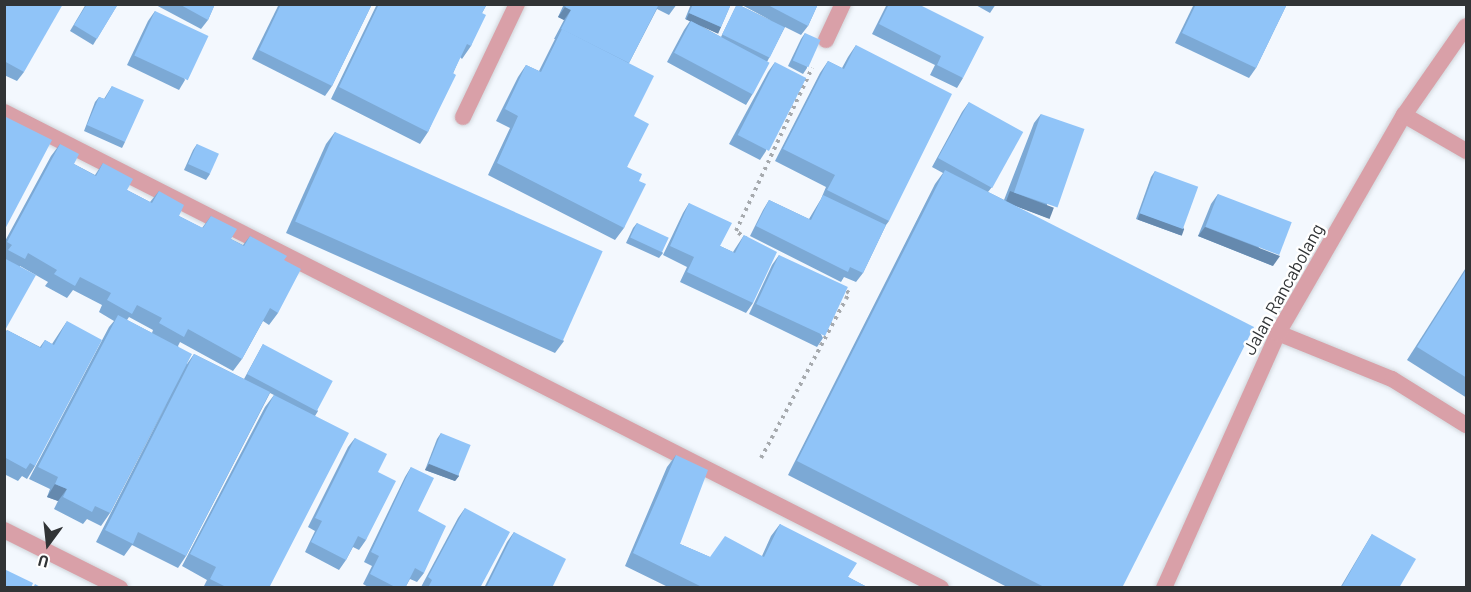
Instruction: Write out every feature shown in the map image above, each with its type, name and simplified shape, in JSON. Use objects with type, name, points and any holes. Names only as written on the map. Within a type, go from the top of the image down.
[{"type":"street","points":[[463,117],[517,4]]},
{"type":"street","points":[[826,40],[843,4]]},
{"type":"street","name":"Jalan Rancabolang","points":[[1164,588],[1278,333],[1404,115],[1467,26]]},
{"type":"street","points":[[4,112],[942,588]]},
{"type":"street","points":[[1404,115],[1467,151]]},
{"type":"street","points":[[1278,333],[1392,379],[1467,424]]},
{"type":"street","points":[[4,530],[120,588]]},
{"type":"path","points":[[753,242],[735,231],[826,40]]},
{"type":"path","points":[[745,487],[846,299],[847,290],[838,285]]},
{"type":"building","points":[[4,4],[63,4],[24,72],[4,61]]},
{"type":"building","points":[[87,4],[118,4],[97,39],[74,25]]},
{"type":"building","points":[[179,4],[215,4],[208,20]]},
{"type":"building","points":[[281,4],[372,4],[332,86],[259,50]]},
{"type":"building","points":[[379,4],[487,4],[482,13],[486,15],[471,46],[467,44],[453,73],[456,75],[428,132],[339,87]]},
{"type":"building","points":[[567,4],[659,4],[629,63],[561,29],[571,10],[565,7]]},
{"type":"building","points":[[693,4],[731,4],[721,27],[689,13]]},
{"type":"building","points":[[737,4],[785,27],[770,58],[722,35]]},
{"type":"building","points":[[766,4],[818,4],[808,26]]},
{"type":"building","points":[[889,4],[918,4],[984,37],[963,78],[937,65],[941,56],[879,24]]},
{"type":"building","points":[[1196,4],[1287,4],[1256,68],[1182,33]]},
{"type":"building","points":[[155,11],[208,36],[188,80],[134,55]]},
{"type":"building","points":[[691,21],[770,63],[753,95],[674,53]]},
{"type":"building","points":[[562,29],[654,76],[634,116],[649,124],[627,167],[642,174],[639,181],[646,184],[624,228],[497,163],[518,116],[505,109],[526,65],[541,72]]},
{"type":"building","points":[[805,33],[821,40],[808,67],[793,60]]},
{"type":"building","points":[[856,45],[952,94],[889,221],[827,190],[835,175],[783,149],[828,61],[844,69]]},
{"type":"building","points":[[775,62],[806,78],[769,151],[738,135]]},
{"type":"building","points":[[112,86],[144,100],[125,142],[87,125],[99,97],[105,99]]},
{"type":"building","points":[[969,102],[1023,132],[992,188],[938,158]]},
{"type":"building","points":[[1041,114],[1084,129],[1057,207],[1014,192]]},
{"type":"building","points":[[4,116],[52,140],[4,231]]},
{"type":"building","points":[[335,132],[603,251],[563,341],[295,222]]},
{"type":"building","points":[[60,144],[79,154],[74,164],[96,176],[103,163],[133,179],[127,190],[152,203],[159,191],[184,205],[179,216],[203,228],[211,216],[237,229],[231,239],[244,246],[250,236],[287,256],[284,260],[301,269],[278,313],[270,308],[242,359],[188,329],[184,337],[159,323],[162,318],[137,305],[132,314],[107,300],[111,293],[80,277],[75,286],[54,274],[57,270],[28,253],[25,259],[8,250],[12,245],[7,242]]},
{"type":"building","points":[[197,144],[219,154],[210,174],[188,164]]},
{"type":"building","points":[[945,170],[1254,327],[1122,588],[1046,588],[797,461]]},
{"type":"building","points":[[1155,171],[1198,187],[1183,229],[1140,213]]},
{"type":"building","points":[[1218,194],[1292,222],[1279,255],[1205,227]]},
{"type":"building","points":[[823,195],[886,225],[863,273],[850,267],[848,272],[756,226],[769,200],[811,220]]},
{"type":"building","points":[[689,203],[732,223],[720,246],[735,253],[744,235],[777,252],[753,303],[687,272],[694,257],[670,246]]},
{"type":"building","points":[[637,223],[669,238],[662,252],[630,238]]},
{"type":"building","points":[[779,255],[848,287],[825,336],[756,304]]},
{"type":"building","points":[[4,258],[36,275],[4,332]]},
{"type":"building","points":[[1467,268],[1467,378],[1417,347]]},
{"type":"building","points":[[118,315],[192,354],[110,513],[95,506],[92,512],[63,497],[67,489],[55,484],[58,477],[38,467]]},
{"type":"building","points":[[67,321],[102,340],[35,466],[30,463],[26,469],[4,457],[4,336],[7,330],[41,348],[45,340],[54,345]]},
{"type":"building","points":[[263,344],[333,381],[317,411],[247,374]]},
{"type":"building","points":[[194,354],[270,392],[186,556],[138,532],[133,544],[105,530]]},
{"type":"building","points":[[274,395],[349,433],[269,588],[228,588],[210,579],[216,567],[190,554]]},
{"type":"building","points":[[441,433],[471,445],[458,476],[429,464]]},
{"type":"building","points":[[355,438],[387,454],[378,472],[396,481],[366,540],[358,536],[346,560],[311,542],[322,521],[315,518]]},
{"type":"building","points":[[676,455],[708,470],[680,544],[710,557],[725,536],[764,557],[780,524],[857,563],[848,577],[869,588],[704,588],[633,553]]},
{"type":"building","points":[[411,467],[434,478],[418,511],[446,526],[424,573],[415,568],[405,588],[397,588],[370,574],[379,556],[371,552]]},
{"type":"building","points":[[465,508],[510,532],[480,588],[428,588],[432,580],[428,577]]},
{"type":"building","points":[[514,532],[566,559],[552,588],[486,588]]},
{"type":"building","points":[[1372,534],[1416,559],[1399,588],[1341,588]]},
{"type":"building","points":[[4,569],[33,583],[31,588],[4,588]]}]
